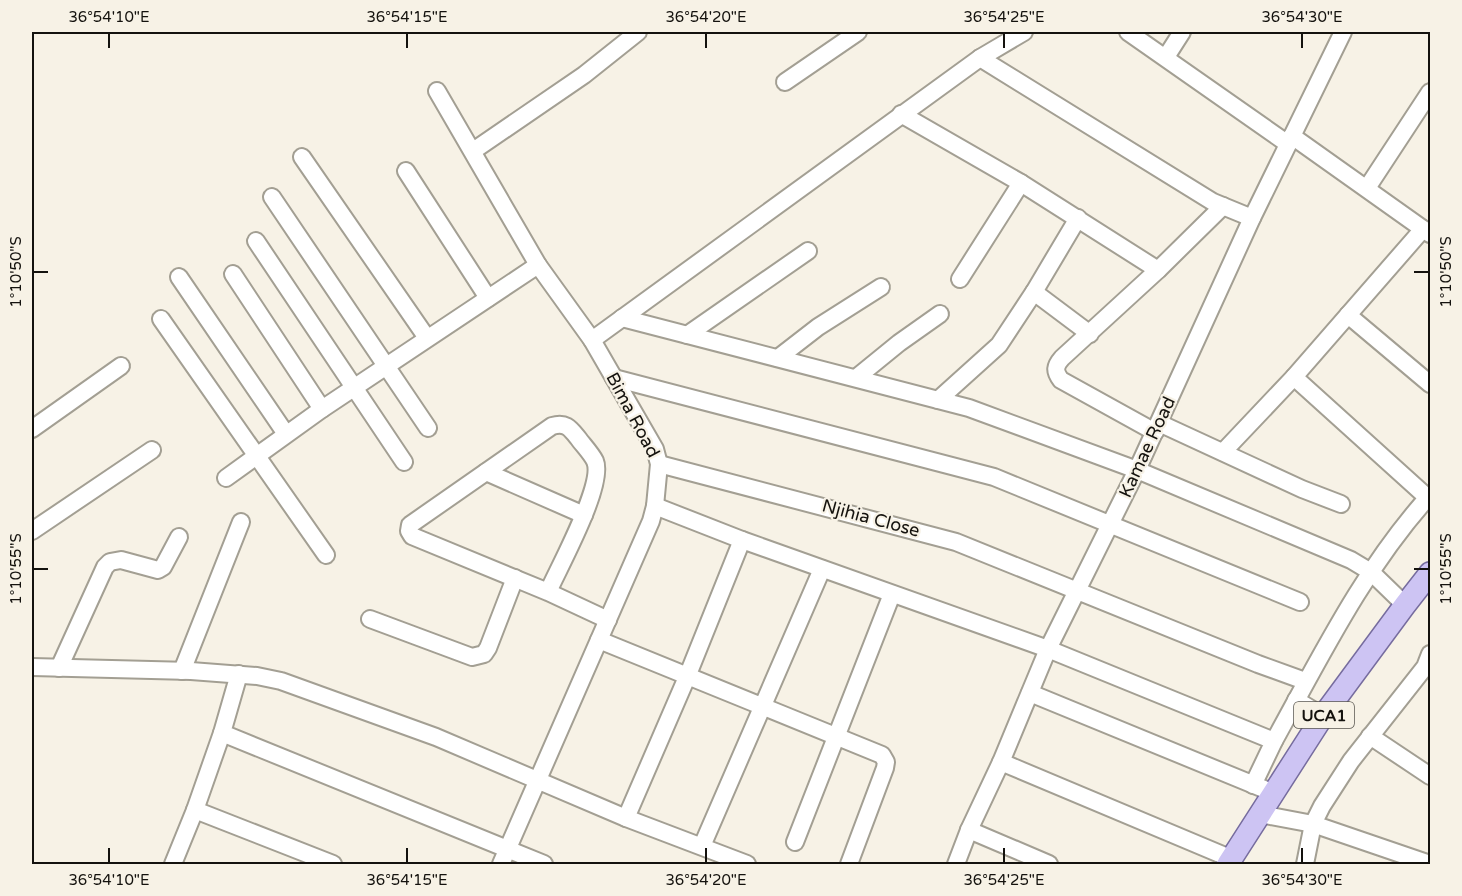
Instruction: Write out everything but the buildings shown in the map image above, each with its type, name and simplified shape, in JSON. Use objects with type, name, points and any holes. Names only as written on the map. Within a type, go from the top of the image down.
[{"type":"main road","name":"UCA1","points":[[1230,862],[1323,716],[1431,573]]},
{"type":"street","points":[[473,151],[584,75],[638,32]]},
{"type":"street","points":[[785,82],[858,32]]},
{"type":"street","points":[[592,340],[901,114],[980,58],[1024,32]]},
{"type":"street","points":[[1128,32],[1290,140],[1367,188],[1427,231],[1223,452]]},
{"type":"street","points":[[1166,57],[1182,32]]},
{"type":"street","name":"Kamae Road","points":[[956,864],[969,830],[1002,762],[1048,649],[1137,470],[1252,218],[1343,32]]},
{"type":"street","points":[[980,58],[1084,121],[1141,159],[1222,206],[1252,218]]},
{"type":"street","name":"Bima Road","points":[[437,91],[538,265],[592,340],[655,449],[659,464],[655,506],[651,521],[504,857]]},
{"type":"street","points":[[1367,188],[1431,92]]},
{"type":"street","points":[[901,114],[1021,183],[1158,270]]},
{"type":"street","points":[[302,157],[427,338]]},
{"type":"street","points":[[406,171],[488,298]]},
{"type":"street","points":[[960,279],[1021,183]]},
{"type":"street","points":[[272,197],[428,428]]},
{"type":"street","points":[[1222,206],[1158,270],[1062,358],[1057,364],[1056,374],[1061,380],[1157,427],[1223,452],[1302,489],[1341,504]]},
{"type":"street","points":[[938,400],[999,345],[1078,218]]},
{"type":"street","points":[[256,241],[404,462]]},
{"type":"street","points":[[687,334],[808,251]]},
{"type":"street","points":[[226,478],[322,409],[538,265]]},
{"type":"street","points":[[233,274],[322,409]]},
{"type":"street","points":[[179,277],[286,434]]},
{"type":"street","points":[[778,358],[818,327],[880,287]]},
{"type":"street","points":[[1034,292],[1090,334]]},
{"type":"street","points":[[856,378],[898,343],[940,314]]},
{"type":"street","points":[[1348,315],[1431,384]]},
{"type":"street","points":[[622,318],[969,408],[1137,470],[1351,560],[1371,572],[1405,605]]},
{"type":"street","points":[[161,319],[326,555]]},
{"type":"street","points":[[32,429],[121,366]]},
{"type":"street","points":[[1253,785],[1305,681],[1371,572],[1390,543],[1429,497],[1294,377]]},
{"type":"street","points":[[614,378],[994,477],[1300,602]]},
{"type":"street","points":[[548,592],[584,515],[597,473],[595,461],[568,425],[560,423],[552,426],[410,525],[409,531],[412,536],[548,592],[608,620]]},
{"type":"street","points":[[32,531],[152,450]]},
{"type":"street","name":"Njihia Close","points":[[659,464],[956,542],[1305,681]]},
{"type":"street","points":[[486,472],[584,515]]},
{"type":"street","points":[[655,506],[742,540],[1048,649],[1274,741]]},
{"type":"street","points":[[182,671],[241,522]]},
{"type":"street","points":[[59,668],[105,567],[110,562],[121,560],[158,570],[163,567],[179,537]]},
{"type":"street","points":[[626,818],[687,677],[742,540]]},
{"type":"street","points":[[702,846],[822,569]]},
{"type":"street","points":[[370,619],[472,657],[479,656],[484,654],[488,648],[515,578]]},
{"type":"street","points":[[795,842],[892,594]]},
{"type":"street","points":[[599,640],[882,755],[886,762],[849,864]]},
{"type":"street","points":[[1305,864],[1313,824],[1337,782],[1370,736],[1429,664]]},
{"type":"street","points":[[32,667],[239,674],[281,681],[436,737],[626,818],[747,864]]},
{"type":"street","points":[[173,864],[222,733],[239,674]]},
{"type":"street","points":[[1030,693],[1273,793]]},
{"type":"street","points":[[1296,700],[1323,716]]},
{"type":"street","points":[[222,733],[504,857],[544,864]]},
{"type":"street","points":[[1370,736],[1431,776]]},
{"type":"street","points":[[1002,762],[1230,862]]},
{"type":"street","points":[[195,810],[333,864]]},
{"type":"street","points":[[1260,814],[1313,824],[1431,864]]},
{"type":"street","points":[[969,830],[1049,864]]}]
